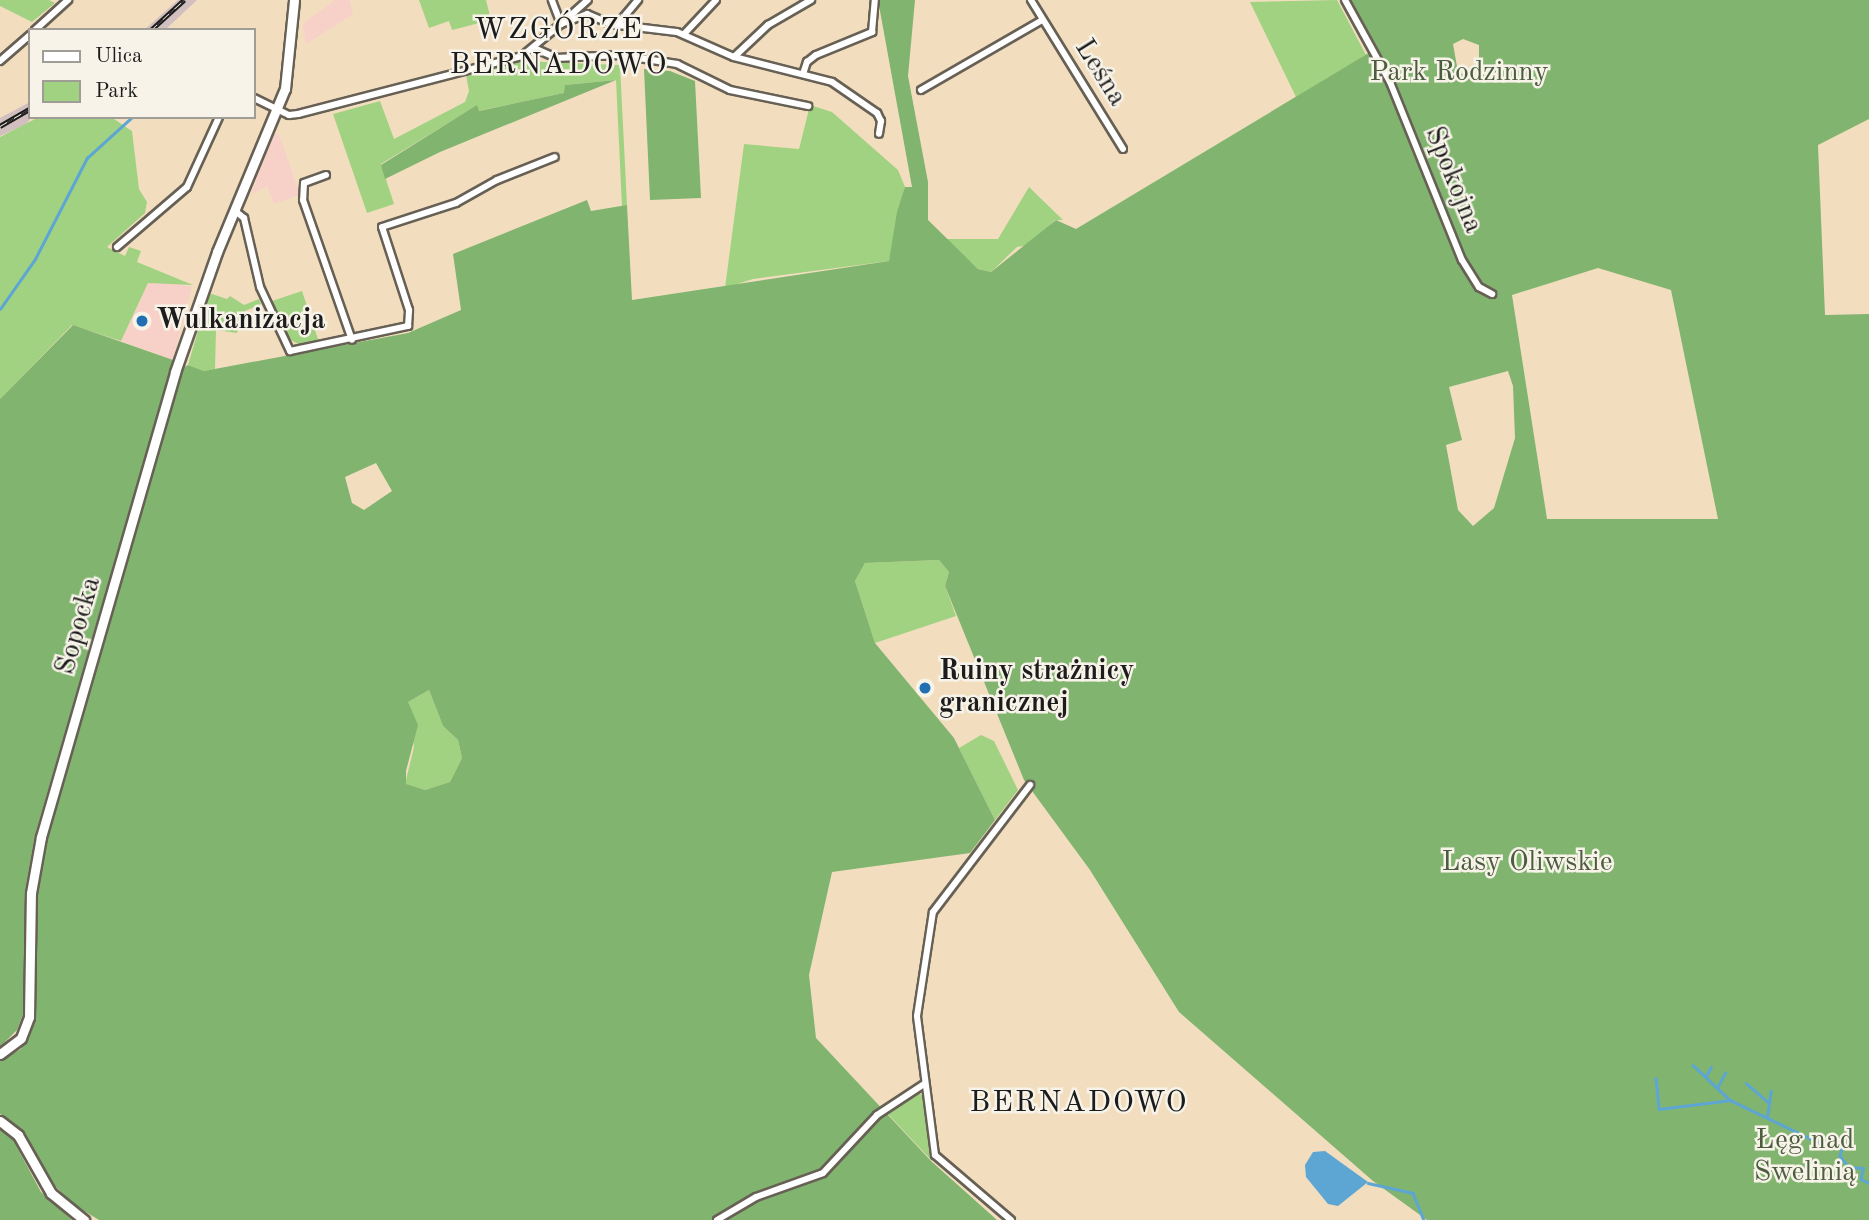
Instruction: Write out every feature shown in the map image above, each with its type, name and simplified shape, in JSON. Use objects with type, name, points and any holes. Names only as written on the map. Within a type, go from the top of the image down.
[{"type":"main road","name":"Sopocka","points":[[0,1054],[21,1038],[29,1017],[31,893],[41,837],[170,388],[234,210],[277,110],[288,74],[294,0]]},
{"type":"main road","points":[[0,1121],[18,1135],[51,1193],[84,1220]]},
{"type":"street","points":[[37,28],[68,0]]},
{"type":"street","points":[[552,0],[561,24]]},
{"type":"street","points":[[256,99],[277,110],[298,114],[503,62],[534,48],[588,0]]},
{"type":"street","points":[[617,25],[638,0]]},
{"type":"street","points":[[685,33],[716,0]]},
{"type":"street","points":[[734,57],[768,25],[811,0]]},
{"type":"street","points":[[803,74],[810,58],[872,32],[875,0]]},
{"type":"street","name":"Leśna","points":[[1031,0],[1123,149]]},
{"type":"street","name":"Spokojna","points":[[1345,0],[1390,82],[1462,260],[1479,287],[1492,294]]},
{"type":"street","points":[[561,24],[587,14],[617,25],[685,33],[734,57],[842,86],[877,113],[881,121],[879,134]]},
{"type":"street","name":"Leśna","points":[[921,90],[1042,20]]},
{"type":"street","points":[[0,61],[28,37]]},
{"type":"street","points":[[534,48],[556,58],[620,55],[677,64],[717,85],[808,106]]},
{"type":"street","points":[[117,247],[133,229],[164,210],[187,187],[218,119]]},
{"type":"street","points":[[234,210],[244,218],[260,287],[290,351],[401,330],[410,322],[382,226],[456,203],[497,180],[555,157]]},
{"type":"street","points":[[326,175],[305,182],[303,200],[352,340]]},
{"type":"street","points":[[1011,1220],[935,1155],[923,1084],[917,1016],[928,923],[940,900],[1030,785]]},
{"type":"street","points":[[717,1220],[755,1197],[823,1173],[877,1115],[923,1084]]},
{"type":"shaded area","points":[[178,0],[197,0],[167,28],[146,28]]},
{"type":"shaded area","points":[[335,0],[350,0],[353,14],[306,44],[303,24]]},
{"type":"shaded area","points":[[28,103],[30,119],[27,124],[0,136],[0,118]]},
{"type":"shaded area","points":[[272,134],[279,134],[300,195],[274,204],[267,186],[251,195]]},
{"type":"shaded area","points":[[168,281],[192,287],[173,360],[121,341],[148,283]]},
{"type":"green space","points":[[0,0],[49,0],[55,3],[32,22],[0,6]]},
{"type":"green space","points":[[419,0],[486,0],[491,20],[452,30],[449,21],[429,28]]},
{"type":"green space","name":"Lasy Oliwskie","points":[[878,0],[915,0],[908,76],[928,182],[928,220],[978,269],[991,272],[1056,220],[1076,229],[1377,48],[1350,0],[1869,0],[1869,119],[1818,145],[1825,315],[1869,314],[1869,1220],[1427,1220],[1373,1181],[1179,1012],[1090,870],[1024,780],[945,586],[949,572],[939,560],[865,563],[855,581],[875,643],[954,738],[995,820],[970,853],[832,872],[809,975],[816,1038],[931,1161],[997,1220],[99,1220],[73,1204],[51,1182],[25,1133],[0,1114],[0,1061],[21,1049],[35,1018],[36,893],[43,850],[183,368],[188,365],[204,371],[408,333],[461,310],[453,254],[587,200],[591,211],[627,205],[632,300],[889,261],[897,212],[905,187],[912,187]],"holes":[[[1463,39],[1479,45],[1479,75],[1475,79],[1458,72],[1453,44]],[[1598,268],[1671,290],[1718,519],[1547,519],[1512,295]],[[1508,371],[1513,386],[1515,438],[1494,508],[1473,526],[1458,510],[1446,445],[1462,440],[1449,387]],[[376,463],[392,491],[364,510],[352,503],[345,477]],[[429,690],[443,726],[458,740],[462,758],[450,782],[425,790],[406,784],[406,771],[418,725],[408,702]]]},
{"type":"green space","points":[[1337,0],[1366,55],[1296,97],[1250,2]]},
{"type":"green space","points":[[519,61],[620,65],[627,205],[622,206],[616,80],[565,85],[565,93],[478,111],[476,106],[381,164],[394,204],[367,213],[333,114],[380,101],[394,139],[465,102],[469,91],[466,75]]},
{"type":"green space","points":[[644,69],[670,71],[695,81],[701,198],[650,200]]},
{"type":"green space","points":[[616,80],[440,152],[385,179],[381,165],[477,105],[479,111],[564,93],[565,85]]},
{"type":"green space","points":[[810,105],[832,112],[898,170],[905,187],[889,261],[753,279],[725,288],[744,144],[799,149]]},
{"type":"green space","points":[[35,119],[114,119],[132,131],[139,189],[147,202],[145,213],[107,247],[125,256],[129,247],[141,251],[137,262],[193,285],[148,283],[121,341],[72,325],[0,399],[0,137]]},
{"type":"green space","points":[[1029,187],[1063,220],[1055,220],[1029,245],[1017,247],[991,272],[978,269],[946,239],[998,239]]},
{"type":"green space","points":[[302,291],[319,342],[300,345],[289,339],[272,301]]},
{"type":"green space","points":[[209,293],[227,299],[230,296],[244,305],[259,299],[261,304],[245,311],[237,333],[216,330],[215,369],[204,371],[188,365]]},
{"type":"green space","points":[[73,325],[173,360],[35,835],[25,892],[24,1012],[17,1030],[0,1047],[0,399]]},
{"type":"green space","points":[[939,560],[949,572],[945,586],[956,616],[875,643],[855,581],[865,563]]},
{"type":"green space","points":[[429,690],[443,726],[458,740],[462,758],[450,782],[425,790],[405,784],[414,747],[408,702]]},
{"type":"green space","points":[[981,735],[994,741],[1018,790],[995,820],[959,748]]},
{"type":"green space","points":[[916,1092],[922,1095],[932,1161],[885,1111]]},
{"type":"green space","points":[[0,1128],[13,1140],[41,1192],[72,1220],[0,1220]]},
{"type":"water","points":[[1325,1151],[1368,1182],[1338,1206],[1328,1204],[1306,1177],[1305,1165],[1313,1152]]},
{"type":"waterway","points":[[0,309],[35,259],[87,158],[130,119]]},
{"type":"waterway","points":[[1693,1065],[1730,1100],[1826,1146],[1831,1137],[1836,1138],[1843,1144],[1840,1156],[1849,1167],[1863,1168],[1861,1179],[1869,1183]]},
{"type":"waterway","points":[[1706,1076],[1711,1067]]},
{"type":"waterway","points":[[1717,1088],[1725,1073]]},
{"type":"waterway","points":[[1656,1078],[1659,1109],[1730,1100]]},
{"type":"waterway","points":[[1746,1083],[1769,1103]]},
{"type":"waterway","points":[[1767,1118],[1771,1091]]},
{"type":"waterway","points":[[1368,1183],[1413,1193],[1424,1220]]},
{"type":"railway","points":[[153,28],[184,0]]},
{"type":"railway","points":[[0,126],[28,110]]},
{"type":"place","name":"Wulkanizacja","points":[[142,321]]},
{"type":"place","name":"Ruiny strażnicy granicznej","points":[[925,688]]},
{"type":"district","name":"WZGÓRZE BERNADOWO","points":[[559,47]]},
{"type":"district","name":"BERNADOWO","points":[[1079,1103]]},
{"type":"park label","name":"Park Rodzinny","points":[[1459,73]]},
{"type":"park label","name":"Łęg nad Swelinią","points":[[1805,1157]]}]
